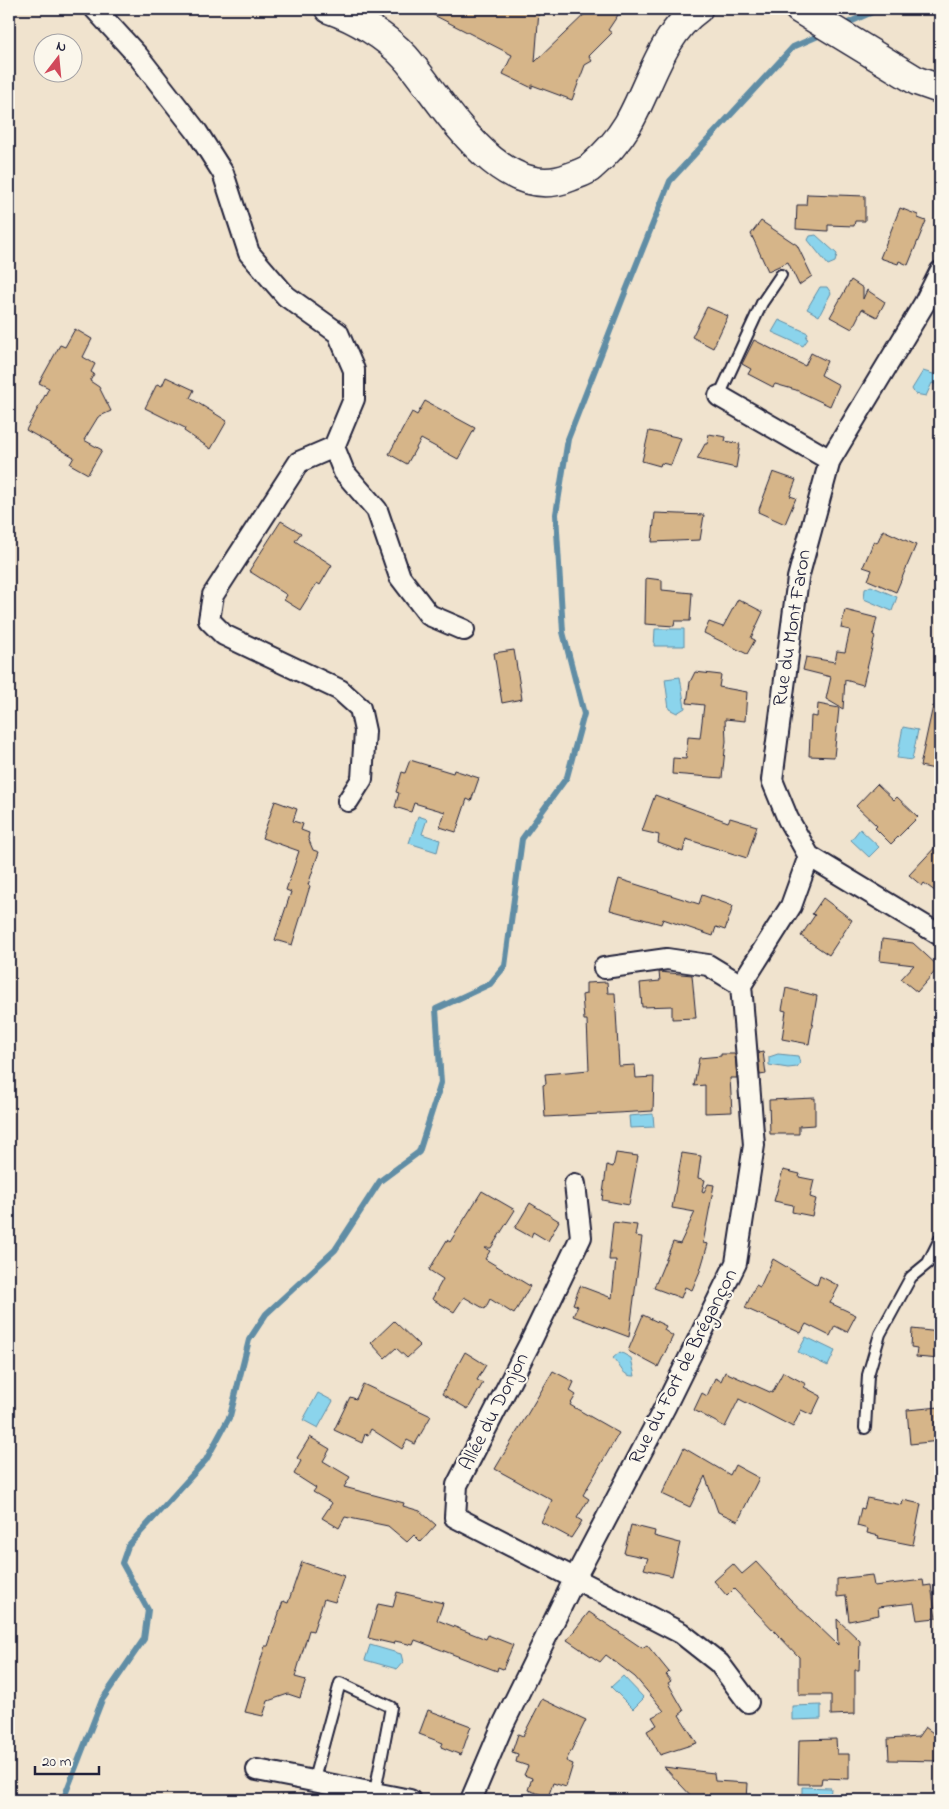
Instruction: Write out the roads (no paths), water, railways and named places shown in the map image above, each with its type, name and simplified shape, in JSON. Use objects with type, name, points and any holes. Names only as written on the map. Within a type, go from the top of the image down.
[{"type":"street","points":[[95,9],[138,56],[186,117],[224,172],[249,253],[286,296],[338,332],[354,370],[354,399],[334,447],[299,462],[213,595],[210,620],[224,635],[340,690],[360,708],[365,731],[362,779],[348,801]]},
{"type":"street","points":[[329,9],[376,32],[404,56],[456,125],[479,149],[521,178],[549,182],[563,180],[589,169],[605,153],[627,125],[672,36],[686,17],[698,9]]},
{"type":"street","points":[[799,9],[929,85]]},
{"type":"street","name":"Rue du Mont Faron","points":[[940,272],[924,304],[830,460],[798,578],[772,780],[788,819],[809,856],[940,935]]},
{"type":"street","points":[[719,396],[830,460]]},
{"type":"street","points":[[334,447],[344,472],[377,510],[400,577],[429,615],[464,630]]},
{"type":"street","points":[[604,968],[667,959],[708,965],[741,985],[791,906],[809,856]]},
{"type":"street","name":"Rue du Fort de Brégançon","points":[[471,1800],[502,1727],[575,1578],[665,1408],[736,1264],[754,1145],[741,985]]},
{"type":"street","name":"Allée du Donjon","points":[[575,1184],[581,1236],[531,1342],[457,1485],[455,1517],[575,1578]]},
{"type":"street","points":[[575,1578],[681,1633],[719,1663],[748,1702]]},
{"type":"street","points":[[257,1770],[314,1779],[410,1800]]},
{"type":"lane","points":[[719,396],[762,303],[780,275]]},
{"type":"lane","points":[[865,1428],[868,1375],[880,1334],[911,1277],[928,1263],[940,1239]]},
{"type":"lane","points":[[314,1779],[340,1683],[391,1707],[375,1792]]},
{"type":"water","points":[[816,235],[837,254],[835,262],[828,265],[808,240],[810,236]]},
{"type":"water","points":[[820,287],[827,287],[831,293],[819,316],[807,309]]},
{"type":"water","points":[[779,320],[808,333],[806,338],[808,339],[803,346],[772,332]]},
{"type":"water","points":[[923,371],[940,376],[937,385],[932,383],[926,396],[915,394],[912,389]]},
{"type":"water","points":[[871,586],[897,597],[892,611],[864,599],[865,589]]},
{"type":"water","points":[[655,629],[684,629],[684,646],[654,646]]},
{"type":"water","points":[[680,677],[685,708],[677,713],[669,709],[665,679]]},
{"type":"water","points":[[903,727],[918,730],[912,760],[897,758]]},
{"type":"water","points":[[418,816],[427,819],[422,834],[440,840],[437,852],[409,843]]},
{"type":"water","points":[[860,829],[879,847],[869,857],[851,840]]},
{"type":"water","points":[[778,1054],[798,1056],[800,1063],[797,1067],[788,1068],[769,1065],[769,1057]]},
{"type":"water","points":[[653,1114],[654,1127],[630,1128],[629,1116]]},
{"type":"water","points":[[806,1337],[835,1351],[828,1366],[798,1352]]},
{"type":"water","points":[[620,1352],[631,1358],[635,1376],[624,1373],[613,1358]]},
{"type":"water","points":[[318,1393],[333,1401],[318,1428],[303,1420]]},
{"type":"water","points":[[370,1645],[401,1654],[403,1662],[397,1669],[365,1660]]},
{"type":"water","points":[[623,1676],[644,1698],[633,1709],[611,1687]]},
{"type":"water","points":[[821,1705],[821,1719],[792,1720],[792,1706]]},
{"type":"water","points":[[802,1787],[831,1788],[830,1800],[802,1800]]},
{"type":"waterway","points":[[841,26],[879,9]]},
{"type":"waterway","points":[[63,1800],[102,1700],[144,1639],[148,1610],[122,1563],[128,1546],[206,1460],[230,1416],[249,1340],[266,1314],[335,1250],[380,1181],[419,1152],[441,1083],[436,1009],[490,984],[505,966],[522,839],[567,777],[584,714],[563,632],[556,514],[568,439],[670,181],[793,47],[825,33]]}]
